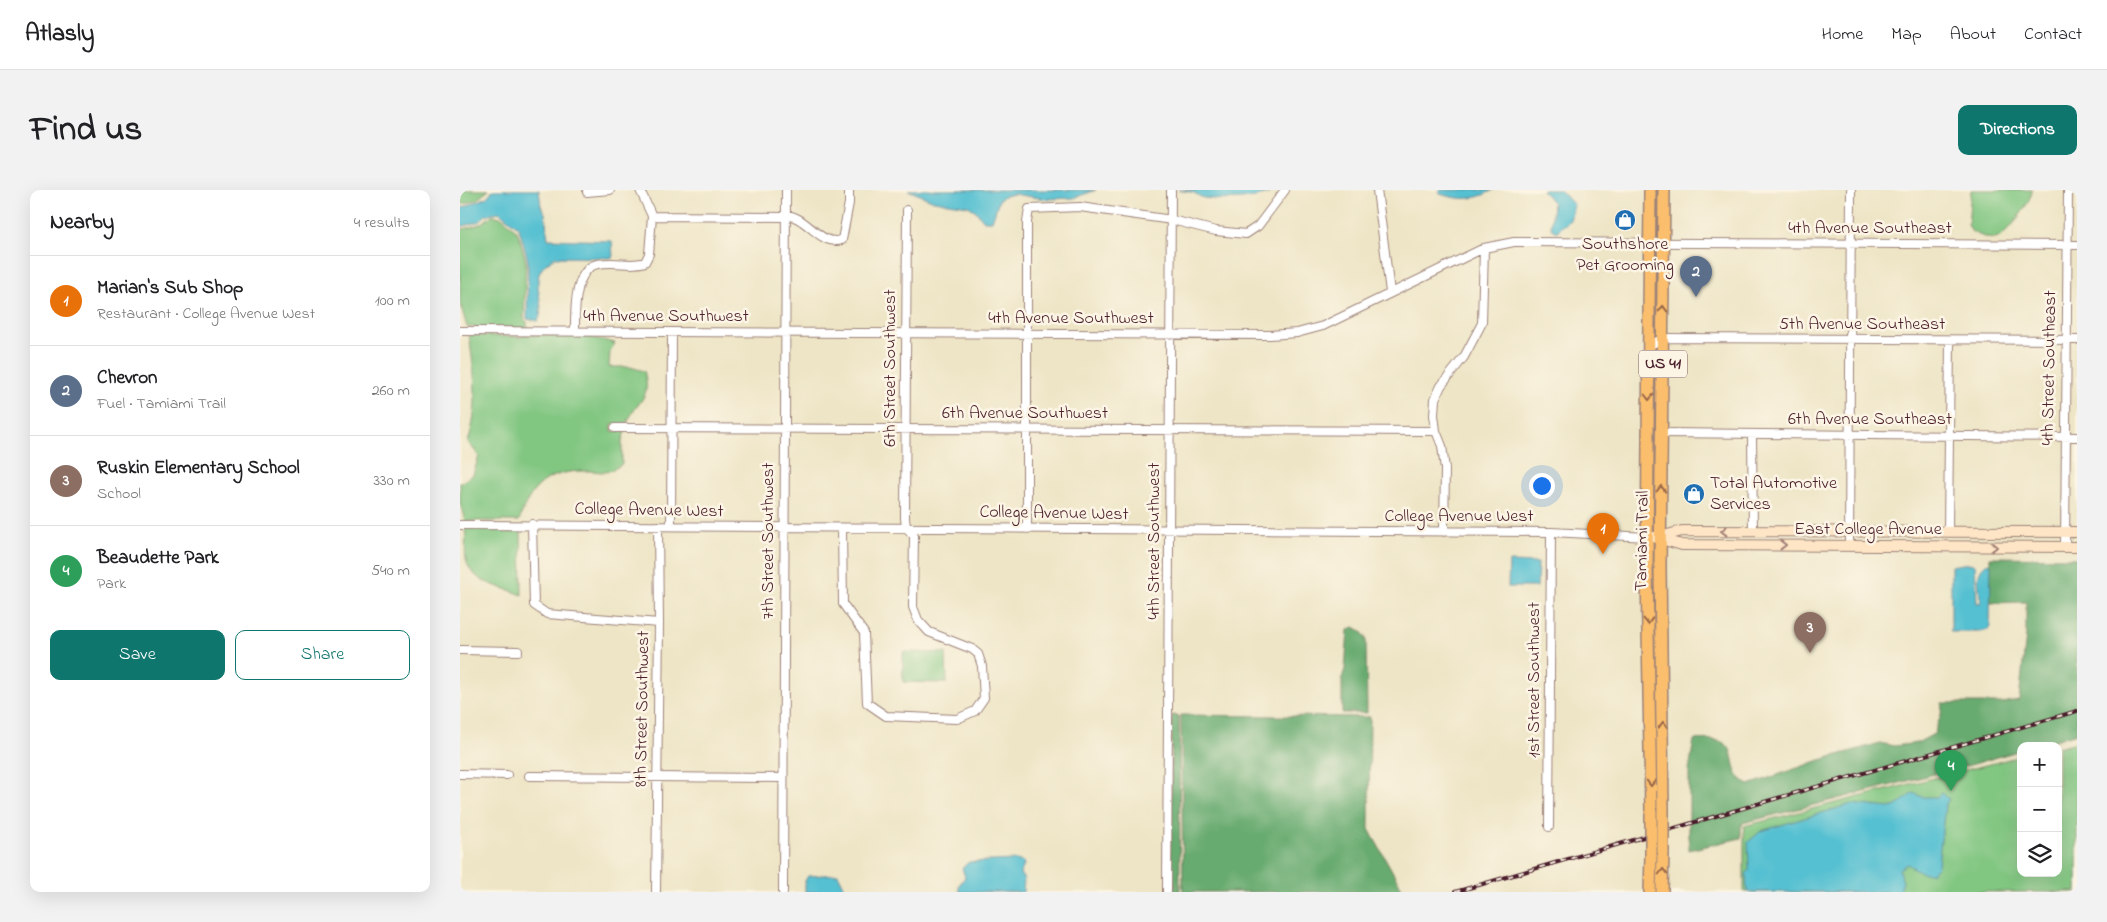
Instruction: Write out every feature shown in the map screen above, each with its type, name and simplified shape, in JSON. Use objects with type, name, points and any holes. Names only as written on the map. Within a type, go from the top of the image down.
[{"type":"main road","name":"Tamiami Trail","points":[[1650,190],[1648,537],[1650,892]]},
{"type":"main road","name":"Tamiami Trail","points":[[1662,892],[1660,537],[1664,190]]},
{"type":"main road","points":[[1649,418],[1658,431],[1662,433]]},
{"type":"main road","name":"East College Avenue","points":[[1648,537],[1660,537],[1682,530],[2077,532]]},
{"type":"main road","name":"East College Avenue","points":[[1660,537],[1682,545],[2077,547]]},
{"type":"street","points":[[588,192],[610,190]]},
{"type":"street","points":[[575,332],[576,299],[581,280],[588,269],[595,265],[612,263],[636,265],[646,262],[650,254],[652,216],[640,190]]},
{"type":"street","name":"7th Street Southwest","points":[[783,892],[786,190]]},
{"type":"street","points":[[652,216],[794,216],[829,240],[838,241],[842,240],[849,203],[848,190]]},
{"type":"street","points":[[1027,529],[1029,209],[1080,207],[1172,220],[1216,231],[1246,234],[1258,226],[1285,190]]},
{"type":"street","points":[[1377,190],[1390,292]]},
{"type":"street","points":[[1849,546],[1851,190]]},
{"type":"street","name":"4th Street Southeast","points":[[2065,547],[2064,436],[2068,190]]},
{"type":"street","name":"4th Street Southwest","points":[[1167,892],[1171,193]]},
{"type":"street","name":"6th Street Southwest","points":[[906,527],[907,210]]},
{"type":"street","name":"4th Avenue Southwest","points":[[460,331],[1270,335],[1297,332],[1323,326],[1484,248],[1514,242],[1664,243]]},
{"type":"street","name":"4th Avenue Southeast","points":[[1664,243],[2077,245]]},
{"type":"street","points":[[1444,532],[1445,469],[1442,446],[1436,431],[1435,399],[1441,386],[1464,357],[1482,323],[1484,248]]},
{"type":"street","points":[[671,526],[672,332]]},
{"type":"street","points":[[1649,346],[1663,338]]},
{"type":"street","name":"5th Avenue Southeast","points":[[1663,338],[2077,340]]},
{"type":"street","points":[[1948,532],[1950,340]]},
{"type":"street","name":"6th Avenue Southwest","points":[[615,428],[1436,431]]},
{"type":"street","name":"6th Avenue Southeast","points":[[1662,433],[2077,436]]},
{"type":"street","points":[[1752,434],[1753,530]]},
{"type":"street","name":"College Avenue West","points":[[460,524],[1551,532],[1648,537]]},
{"type":"street","points":[[532,524],[534,605],[548,614],[659,623]]},
{"type":"street","name":"8th Street Southwest","points":[[656,892],[659,623],[658,526]]},
{"type":"street","points":[[842,528],[843,604],[864,633],[867,703],[886,716],[957,719],[975,711],[984,698],[982,666],[978,654],[972,648],[929,632],[918,620],[914,607],[914,536],[906,527]]},
{"type":"street","name":"1st Street Southwest","points":[[1549,828],[1551,532]]},
{"type":"street","points":[[460,650],[518,650]]},
{"type":"street","points":[[460,774],[507,774]]},
{"type":"street","points":[[529,776],[782,778]]},
{"type":"green space","points":[[460,190],[489,190],[476,200],[460,205]]},
{"type":"green space","points":[[1971,190],[2032,190],[2028,202],[2012,226],[1995,239],[1986,238],[1972,232],[1968,225]]},
{"type":"green space","points":[[493,215],[503,218],[516,230],[519,236],[526,261],[524,319],[527,322],[527,328],[467,327],[460,303],[460,230],[480,224]]},
{"type":"green space","points":[[469,335],[569,336],[615,343],[610,352],[609,367],[630,367],[644,371],[646,381],[645,394],[630,416],[627,424],[612,424],[612,431],[625,431],[622,441],[622,464],[608,471],[572,472],[551,478],[542,483],[529,498],[519,521],[465,521],[460,503],[460,483],[473,475],[479,456],[468,442],[472,428],[475,401]]},
{"type":"green space","points":[[465,528],[521,528],[522,595],[490,584],[475,575],[466,560]]},
{"type":"green space","points":[[1990,557],[2077,558],[2077,733],[2049,742],[2017,742],[2017,751],[1974,764],[1743,823],[1741,826],[1741,838],[1689,850],[1689,770],[1694,740],[1723,742],[1729,747],[1732,754],[1735,770],[1740,778],[1749,785],[1820,760],[1880,743],[1894,746],[1917,743],[1934,734],[1941,715],[1942,703],[2001,703],[2019,700],[2026,635],[2026,602],[1990,603]]},
{"type":"green space","points":[[1354,627],[1361,631],[1366,638],[1367,713],[1342,713],[1342,678],[1345,669],[1348,630]]},
{"type":"green space","points":[[903,652],[946,653],[947,683],[903,682]]},
{"type":"green space","points":[[1172,715],[1179,716],[1180,892],[1170,892]]},
{"type":"green space","points":[[1181,715],[1370,717],[1369,829],[1404,892],[1183,892]]},
{"type":"green space","points":[[2077,742],[2077,892],[1744,892],[1744,826],[2017,757],[2017,877],[2062,877],[2062,746]]},
{"type":"water","points":[[493,190],[539,190],[541,206],[545,213],[548,239],[612,241],[613,258],[555,257],[544,266],[539,273],[538,280],[541,308],[538,321],[527,319],[528,261],[518,227],[499,212],[486,215],[480,221],[460,227],[460,209],[487,197]]},
{"type":"water","points":[[908,190],[1096,190],[1074,198],[1046,199],[1014,194],[1004,196],[999,200],[992,221],[984,221],[975,210],[968,206],[934,201]]},
{"type":"water","points":[[1178,190],[1271,190],[1268,194],[1260,196],[1229,200],[1204,198],[1192,192]]},
{"type":"water","points":[[1439,190],[1493,190],[1480,196],[1467,198],[1440,194]]},
{"type":"water","points":[[1542,190],[1560,190],[1574,205],[1570,220],[1556,232],[1551,228],[1553,203]]},
{"type":"water","points":[[1509,562],[1538,563],[1537,587],[1508,587]]},
{"type":"water","points":[[1969,563],[1975,565],[1977,603],[1980,603],[1981,599],[1980,571],[1986,564],[1990,563],[1991,566],[1990,626],[1989,629],[1981,632],[1951,632],[1951,566]]},
{"type":"water","points":[[1913,793],[1923,797],[1937,797],[1942,793],[1949,799],[1945,805],[1938,866],[1931,873],[1922,873],[1907,864],[1899,869],[1903,882],[1900,892],[1747,892],[1746,874],[1749,870],[1748,842],[1761,831],[1852,804],[1890,808],[1896,806]]},
{"type":"water","points":[[1016,860],[1023,862],[1024,865],[1020,874],[1024,879],[1023,892],[959,892],[959,885],[965,877],[962,868],[969,862]]},
{"type":"water","points":[[838,874],[843,884],[844,892],[805,892],[805,881],[808,876]]},
{"type":"railway","points":[[1455,892],[2077,711]]},
{"type":"place","name":"Southshore Pet Grooming","points":[[1625,220]]},
{"type":"place","name":"Chevron","points":[[1696,297]]},
{"type":"place","name":"Total Automotive Services","points":[[1694,494]]},
{"type":"place","name":"Marian's Sub Shop","points":[[1603,554]]},
{"type":"place","name":"Ruskin Elementary School","points":[[1810,653]]},
{"type":"place","name":"Beaudette Park","points":[[1951,791]]}]
